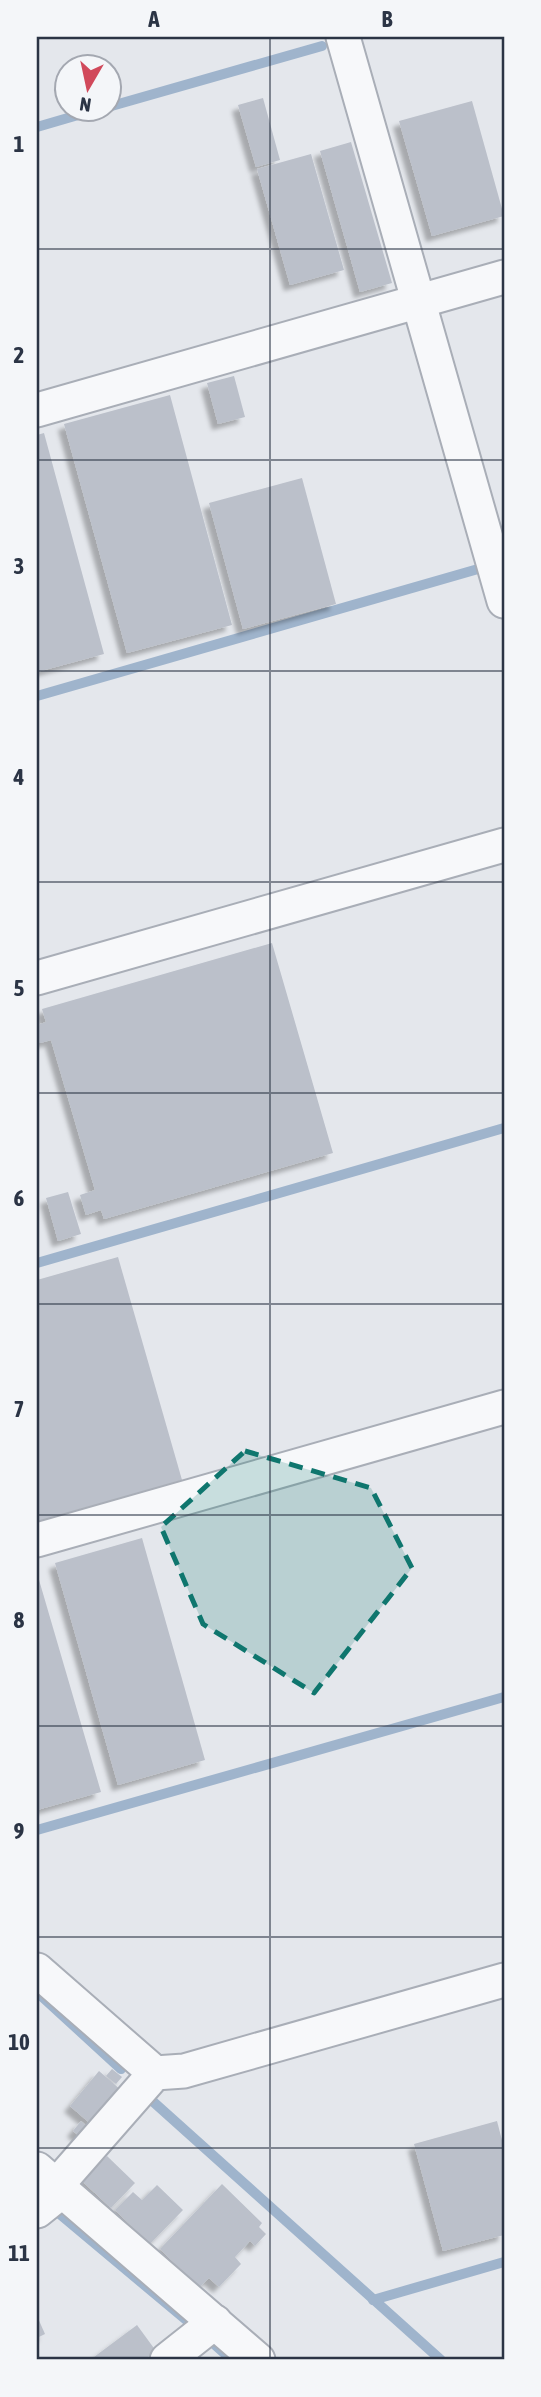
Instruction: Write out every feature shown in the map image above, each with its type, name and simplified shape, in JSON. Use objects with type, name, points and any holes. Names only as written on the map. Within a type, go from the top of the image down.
[{"type":"street","points":[[343,37],[504,601]]},
{"type":"street","points":[[37,411],[504,277]]},
{"type":"street","points":[[37,978],[504,845]]},
{"type":"street","points":[[37,1540],[504,1407]]},
{"type":"street","points":[[37,1970],[155,2073]]},
{"type":"street","points":[[258,2360],[215,2322],[48,2189],[155,2073],[184,2071],[504,1980]]},
{"type":"street","points":[[167,2360],[215,2322]]},
{"type":"highlighted area","points":[[245,1451],[371,1488],[412,1568],[314,1693],[203,1624],[161,1527]]},
{"type":"building","points":[[263,98],[280,160],[256,167],[238,105]]},
{"type":"building","points":[[472,101],[504,216],[432,236],[399,121]]},
{"type":"building","points":[[351,142],[392,283],[360,292],[320,151]]},
{"type":"building","points":[[311,154],[344,270],[290,285],[257,169]]},
{"type":"building","points":[[234,376],[245,417],[218,424],[207,383]]},
{"type":"building","points":[[170,395],[232,625],[127,653],[64,424]]},
{"type":"building","points":[[44,433],[104,654],[37,672],[37,435]]},
{"type":"building","points":[[302,478],[336,604],[243,629],[209,503]]},
{"type":"building","points":[[272,943],[333,1153],[104,1219],[101,1210],[86,1215],[80,1195],[95,1190],[51,1040],[40,1043],[37,1025],[46,1022],[42,1009]]},
{"type":"building","points":[[68,1192],[81,1234],[58,1241],[46,1198]]},
{"type":"building","points":[[118,1257],[182,1480],[37,1521],[37,1280]]},
{"type":"building","points":[[142,1538],[205,1760],[118,1785],[55,1563]]},
{"type":"building","points":[[37,1573],[101,1792],[37,1810]]},
{"type":"building","points":[[112,2069],[122,2077],[116,2084],[106,2076]]},
{"type":"building","points":[[99,2071],[122,2091],[92,2125],[70,2106]]},
{"type":"building","points":[[81,2121],[91,2130],[83,2139],[73,2131]]},
{"type":"building","points":[[497,2121],[504,2148],[504,2235],[443,2251],[414,2144]]},
{"type":"building","points":[[107,2156],[135,2183],[111,2208],[82,2181]]},
{"type":"building","points":[[222,2184],[262,2223],[259,2227],[266,2234],[255,2246],[250,2241],[235,2257],[241,2264],[219,2287],[209,2278],[199,2288],[160,2249]]},
{"type":"building","points":[[157,2185],[183,2210],[150,2244],[115,2210],[133,2192],[142,2200]]},
{"type":"building","points":[[37,2316],[45,2334],[37,2338]]},
{"type":"building","points":[[137,2325],[156,2351],[144,2360],[90,2360]]},
{"type":"waterway","points":[[122,103],[322,46]]},
{"type":"waterway","points":[[37,127],[54,122]]},
{"type":"waterway","points":[[37,696],[478,569]]},
{"type":"waterway","points":[[37,1263],[504,1128]]},
{"type":"waterway","points":[[37,1830],[504,1697]]},
{"type":"waterway","points":[[37,1992],[121,2069]]},
{"type":"waterway","points":[[149,2098],[441,2360]]},
{"type":"waterway","points":[[56,2211],[191,2324]]},
{"type":"waterway","points":[[373,2300],[504,2262]]},
{"type":"waterway","points":[[214,2344],[232,2360]]}]
